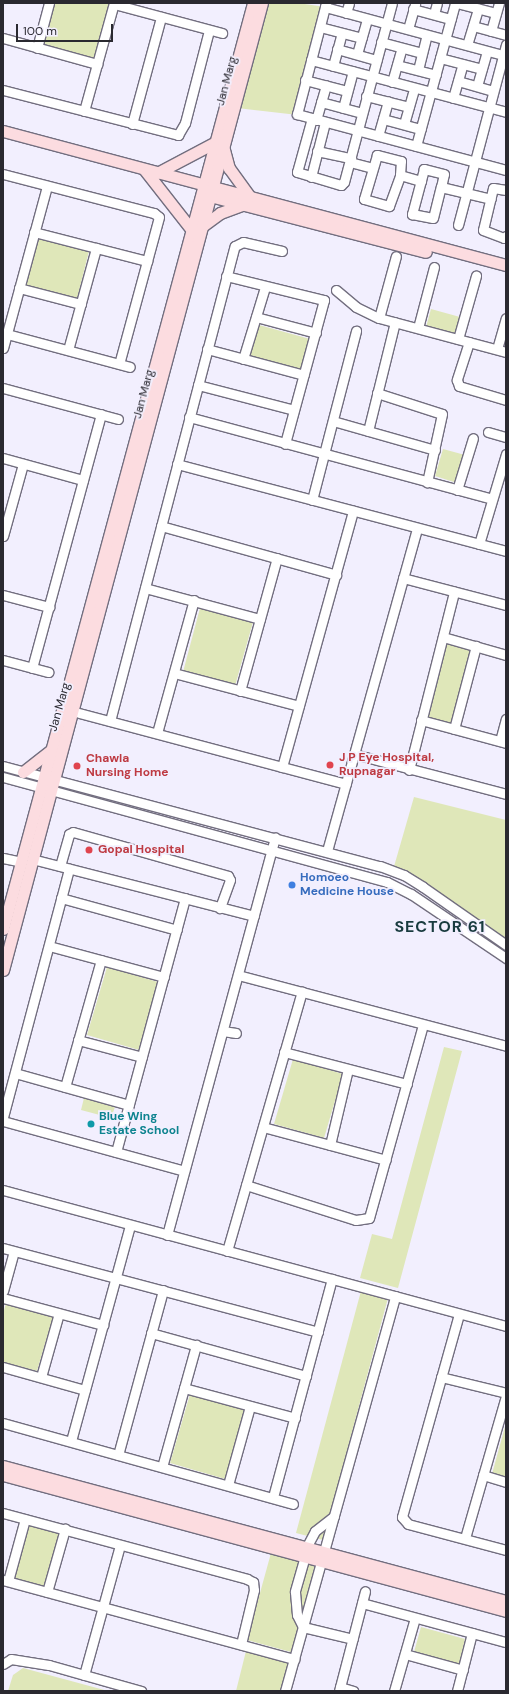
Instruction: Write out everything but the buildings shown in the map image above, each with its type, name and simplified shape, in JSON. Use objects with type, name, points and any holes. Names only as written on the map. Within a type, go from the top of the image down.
[{"type":"main road","points":[[247,201],[229,168],[219,144],[253,3]]},
{"type":"main road","name":"Jan Marg","points":[[47,784],[206,190],[262,3]]},
{"type":"main road","points":[[3,131],[187,181],[206,190],[506,272]]},
{"type":"main road","points":[[157,173],[219,144]]},
{"type":"main road","points":[[144,169],[196,228]]},
{"type":"main road","points":[[3,970],[32,859],[47,784],[51,750],[196,228],[220,213],[247,201],[506,265]]},
{"type":"main road","points":[[23,772],[51,750]]},
{"type":"main road","points":[[3,930],[22,862],[47,784]]},
{"type":"main road","points":[[3,1466],[506,1611]]},
{"type":"main road","points":[[3,1475],[305,1552]]},
{"type":"main road","points":[[323,1557],[506,1601]]},
{"type":"street","points":[[37,48],[49,3]]},
{"type":"street","points":[[346,13],[349,3]]},
{"type":"street","points":[[318,120],[297,170],[301,175],[341,185],[344,182],[350,160],[386,24],[390,3]]},
{"type":"street","points":[[434,14],[437,3]]},
{"type":"street","points":[[416,146],[456,3],[496,13]]},
{"type":"street","points":[[491,31],[499,3]]},
{"type":"street","points":[[84,112],[114,4],[222,33]]},
{"type":"street","points":[[504,55],[346,13],[326,5],[296,113],[506,170]]},
{"type":"street","points":[[408,29],[414,6],[451,19]]},
{"type":"street","points":[[468,46],[478,8]]},
{"type":"street","points":[[132,124],[162,17]]},
{"type":"street","points":[[357,54],[367,18]]},
{"type":"street","points":[[473,26],[506,35]]},
{"type":"street","points":[[320,27],[362,38]]},
{"type":"street","points":[[3,90],[172,135],[182,131],[209,30]]},
{"type":"street","points":[[333,66],[342,33]]},
{"type":"street","points":[[418,70],[427,35]]},
{"type":"street","points":[[3,38],[97,64]]},
{"type":"street","points":[[381,42],[422,53]]},
{"type":"street","points":[[458,225],[493,90],[502,75],[506,44]]},
{"type":"street","points":[[392,82],[402,48]]},
{"type":"street","points":[[337,49],[376,60]]},
{"type":"street","points":[[478,86],[487,51]]},
{"type":"street","points":[[440,58],[482,69]]},
{"type":"street","points":[[311,60],[506,112]]},
{"type":"street","points":[[453,98],[463,64]]},
{"type":"street","points":[[397,65],[436,75]]},
{"type":"street","points":[[343,108],[353,71]]},
{"type":"street","points":[[305,80],[348,91]]},
{"type":"street","points":[[458,81],[493,90]]},
{"type":"street","points":[[310,177],[317,151],[318,120],[326,85]]},
{"type":"street","points":[[404,124],[414,88]]},
{"type":"street","points":[[366,96],[409,107]]},
{"type":"street","points":[[378,136],[388,101]]},
{"type":"street","points":[[321,102],[362,113]]},
{"type":"street","points":[[383,118],[421,129]]},
{"type":"street","points":[[317,151],[372,168]]},
{"type":"street","points":[[377,155],[401,161],[400,175],[392,204],[387,207],[364,199],[377,155]]},
{"type":"street","points":[[426,168],[443,173],[441,187],[433,218],[414,216],[412,212],[426,168]]},
{"type":"street","points":[[3,174],[156,214],[159,221],[119,364]]},
{"type":"street","points":[[400,175],[421,181]]},
{"type":"street","points":[[3,348],[47,186]]},
{"type":"street","points":[[441,187],[491,199]]},
{"type":"street","points":[[506,190],[494,188],[483,232],[504,238],[506,236]]},
{"type":"street","points":[[34,232],[147,261]]},
{"type":"street","points":[[110,721],[235,246],[240,242],[282,251]]},
{"type":"street","points":[[68,350],[96,248]]},
{"type":"street","points":[[379,318],[396,256]]},
{"type":"street","points":[[418,328],[434,267]]},
{"type":"street","points":[[226,276],[265,287],[324,300],[285,444]]},
{"type":"street","points":[[458,339],[476,276]]},
{"type":"street","points":[[243,359],[265,287]]},
{"type":"street","points":[[19,288],[81,304]]},
{"type":"street","points":[[336,290],[356,307],[379,318],[506,352]]},
{"type":"street","points":[[256,317],[316,334]]},
{"type":"street","points":[[497,349],[506,318]]},
{"type":"street","points":[[368,431],[395,322]]},
{"type":"street","points":[[312,500],[356,331]]},
{"type":"street","points":[[7,334],[130,367]]},
{"type":"street","points":[[469,342],[457,380],[459,386],[506,400]]},
{"type":"street","points":[[207,349],[304,375]]},
{"type":"street","points":[[198,385],[294,410]]},
{"type":"street","points":[[3,388],[118,419]]},
{"type":"street","points":[[378,394],[441,412],[443,418],[427,482]]},
{"type":"street","points":[[32,668],[101,414]]},
{"type":"street","points":[[189,417],[492,499]]},
{"type":"street","points":[[333,421],[435,450]]},
{"type":"street","points":[[488,432],[506,437]]},
{"type":"street","points":[[457,490],[473,438]]},
{"type":"street","points":[[479,544],[506,454]]},
{"type":"street","points":[[3,458],[83,480]]},
{"type":"street","points":[[3,536],[22,464]]},
{"type":"street","points":[[177,464],[506,551]]},
{"type":"street","points":[[282,767],[353,511]]},
{"type":"street","points":[[161,526],[336,575]]},
{"type":"street","points":[[327,852],[417,528]]},
{"type":"street","points":[[240,691],[277,558]]},
{"type":"street","points":[[404,578],[506,605]]},
{"type":"street","points":[[145,588],[260,618]]},
{"type":"street","points":[[409,770],[454,592]]},
{"type":"street","points":[[3,595],[49,607]]},
{"type":"street","points":[[157,733],[194,600]]},
{"type":"street","points":[[443,637],[506,655]]},
{"type":"street","points":[[454,729],[476,646]]},
{"type":"street","points":[[3,660],[48,672]]},
{"type":"street","points":[[174,673],[299,706]]},
{"type":"street","points":[[79,713],[346,784]]},
{"type":"street","points":[[421,720],[503,742],[506,720]]},
{"type":"street","points":[[354,754],[409,770],[506,794]]},
{"type":"street","points":[[3,766],[23,772],[47,784],[271,852],[387,882],[436,910],[506,958]]},
{"type":"street","points":[[3,777],[47,784],[357,858],[393,870],[443,901],[506,944]]},
{"type":"street","points":[[60,866],[69,834],[72,832],[228,876],[230,880],[220,908]]},
{"type":"street","points":[[167,1235],[274,837]]},
{"type":"street","points":[[3,858],[22,862]]},
{"type":"street","points":[[32,859],[254,916]]},
{"type":"street","points":[[3,1117],[69,869]]},
{"type":"street","points":[[61,898],[177,930]]},
{"type":"street","points":[[116,1152],[185,898]]},
{"type":"street","points":[[436,910],[443,901]]},
{"type":"street","points":[[49,946],[164,977]]},
{"type":"street","points":[[65,1087],[101,960]]},
{"type":"street","points":[[238,975],[506,1046]]},
{"type":"street","points":[[227,1251],[302,992]]},
{"type":"street","points":[[246,1186],[361,1221],[369,1218],[372,1212],[423,1025]]},
{"type":"street","points":[[223,1031],[236,1033]]},
{"type":"street","points":[[78,1040],[142,1057]]},
{"type":"street","points":[[284,1052],[407,1084]]},
{"type":"street","points":[[330,1145],[348,1069]]},
{"type":"street","points":[[15,1073],[129,1106]]},
{"type":"street","points":[[3,1122],[184,1171]]},
{"type":"street","points":[[263,1127],[386,1160]]},
{"type":"street","points":[[3,1190],[506,1326]]},
{"type":"street","points":[[71,1441],[130,1225]]},
{"type":"street","points":[[3,1248],[318,1332]]},
{"type":"street","points":[[3,1291],[14,1251]]},
{"type":"street","points":[[274,1497],[332,1279]]},
{"type":"street","points":[[118,1455],[163,1290]]},
{"type":"street","points":[[285,1691],[395,1296]]},
{"type":"street","points":[[3,1298],[103,1325]]},
{"type":"street","points":[[41,1378],[59,1313]]},
{"type":"street","points":[[459,1314],[402,1517],[408,1524],[506,1550]]},
{"type":"street","points":[[151,1333],[306,1376]]},
{"type":"street","points":[[162,1467],[196,1345]]},
{"type":"street","points":[[3,1367],[85,1390]]},
{"type":"street","points":[[441,1377],[506,1395],[465,1538]]},
{"type":"street","points":[[184,1388],[295,1418]]},
{"type":"street","points":[[228,1485],[250,1406]]},
{"type":"street","points":[[3,1423],[274,1497],[293,1504]]},
{"type":"street","points":[[483,1475],[506,1482]]},
{"type":"street","points":[[3,1512],[253,1582],[254,1590],[241,1644]]},
{"type":"street","points":[[334,1516],[315,1531],[305,1552],[295,1592],[297,1615],[303,1627],[353,1639]]},
{"type":"street","points":[[25,1519],[6,1581],[294,1659]]},
{"type":"street","points":[[48,1592],[65,1529]]},
{"type":"street","points":[[84,1675],[120,1545]]},
{"type":"street","points":[[353,1691],[339,1689],[366,1591]]},
{"type":"street","points":[[362,1603],[506,1642]]},
{"type":"street","points":[[394,1691],[416,1618]]},
{"type":"street","points":[[457,1691],[472,1633]]},
{"type":"street","points":[[405,1654],[463,1670]]},
{"type":"street","points":[[3,1664],[12,1659],[49,1665],[141,1691]]},
{"type":"green space","points":[[49,3],[114,3],[97,64],[37,48]]},
{"type":"green space","points":[[258,3],[298,3],[325,7],[298,115],[229,107]]},
{"type":"green space","points":[[35,238],[89,251],[77,299],[23,285]]},
{"type":"green space","points":[[431,309],[460,317],[455,335],[426,327]]},
{"type":"green space","points":[[259,325],[310,339],[301,371],[250,356]]},
{"type":"green space","points":[[443,449],[465,455],[457,483],[435,476]]},
{"type":"green space","points":[[200,608],[253,622],[235,686],[183,672]]},
{"type":"green space","points":[[445,643],[471,650],[451,724],[425,717]]},
{"type":"green space","points":[[414,797],[506,820],[506,945],[393,870]]},
{"type":"green space","points":[[107,967],[158,982],[139,1050],[87,1035]]},
{"type":"green space","points":[[444,1047],[462,1051],[398,1288],[360,1278],[372,1234],[392,1239]]},
{"type":"green space","points":[[293,1059],[343,1074],[324,1138],[274,1124]]},
{"type":"green space","points":[[84,1098],[115,1107],[111,1118],[81,1110]]},
{"type":"green space","points":[[361,1291],[388,1298],[323,1540],[296,1533]]},
{"type":"green space","points":[[6,1303],[53,1317],[37,1371],[3,1362],[3,1314]]},
{"type":"green space","points":[[190,1394],[245,1410],[225,1479],[170,1463]]},
{"type":"green space","points":[[506,1423],[506,1478],[492,1474]]},
{"type":"green space","points":[[29,1525],[61,1533],[45,1588],[14,1580]]},
{"type":"green space","points":[[271,1553],[315,1565],[291,1652],[247,1640]]},
{"type":"green space","points":[[421,1627],[465,1639],[459,1664],[414,1652]]},
{"type":"green space","points":[[246,1651],[289,1662],[281,1691],[236,1691]]},
{"type":"green space","points":[[23,1668],[108,1691],[8,1691],[13,1675]]},
{"type":"place","name":"J P Eye Hospital, Rupnagar","points":[[330,765]]},
{"type":"place","name":"Chawla Nursing Home","points":[[77,766]]},
{"type":"place","name":"Gopal Hospital","points":[[89,850]]},
{"type":"place","name":"Homoeo Medicine House","points":[[292,885]]},
{"type":"place","name":"Blue Wing Estate School","points":[[91,1124]]},
{"type":"district","name":"SECTOR 61","points":[[440,927]]}]
